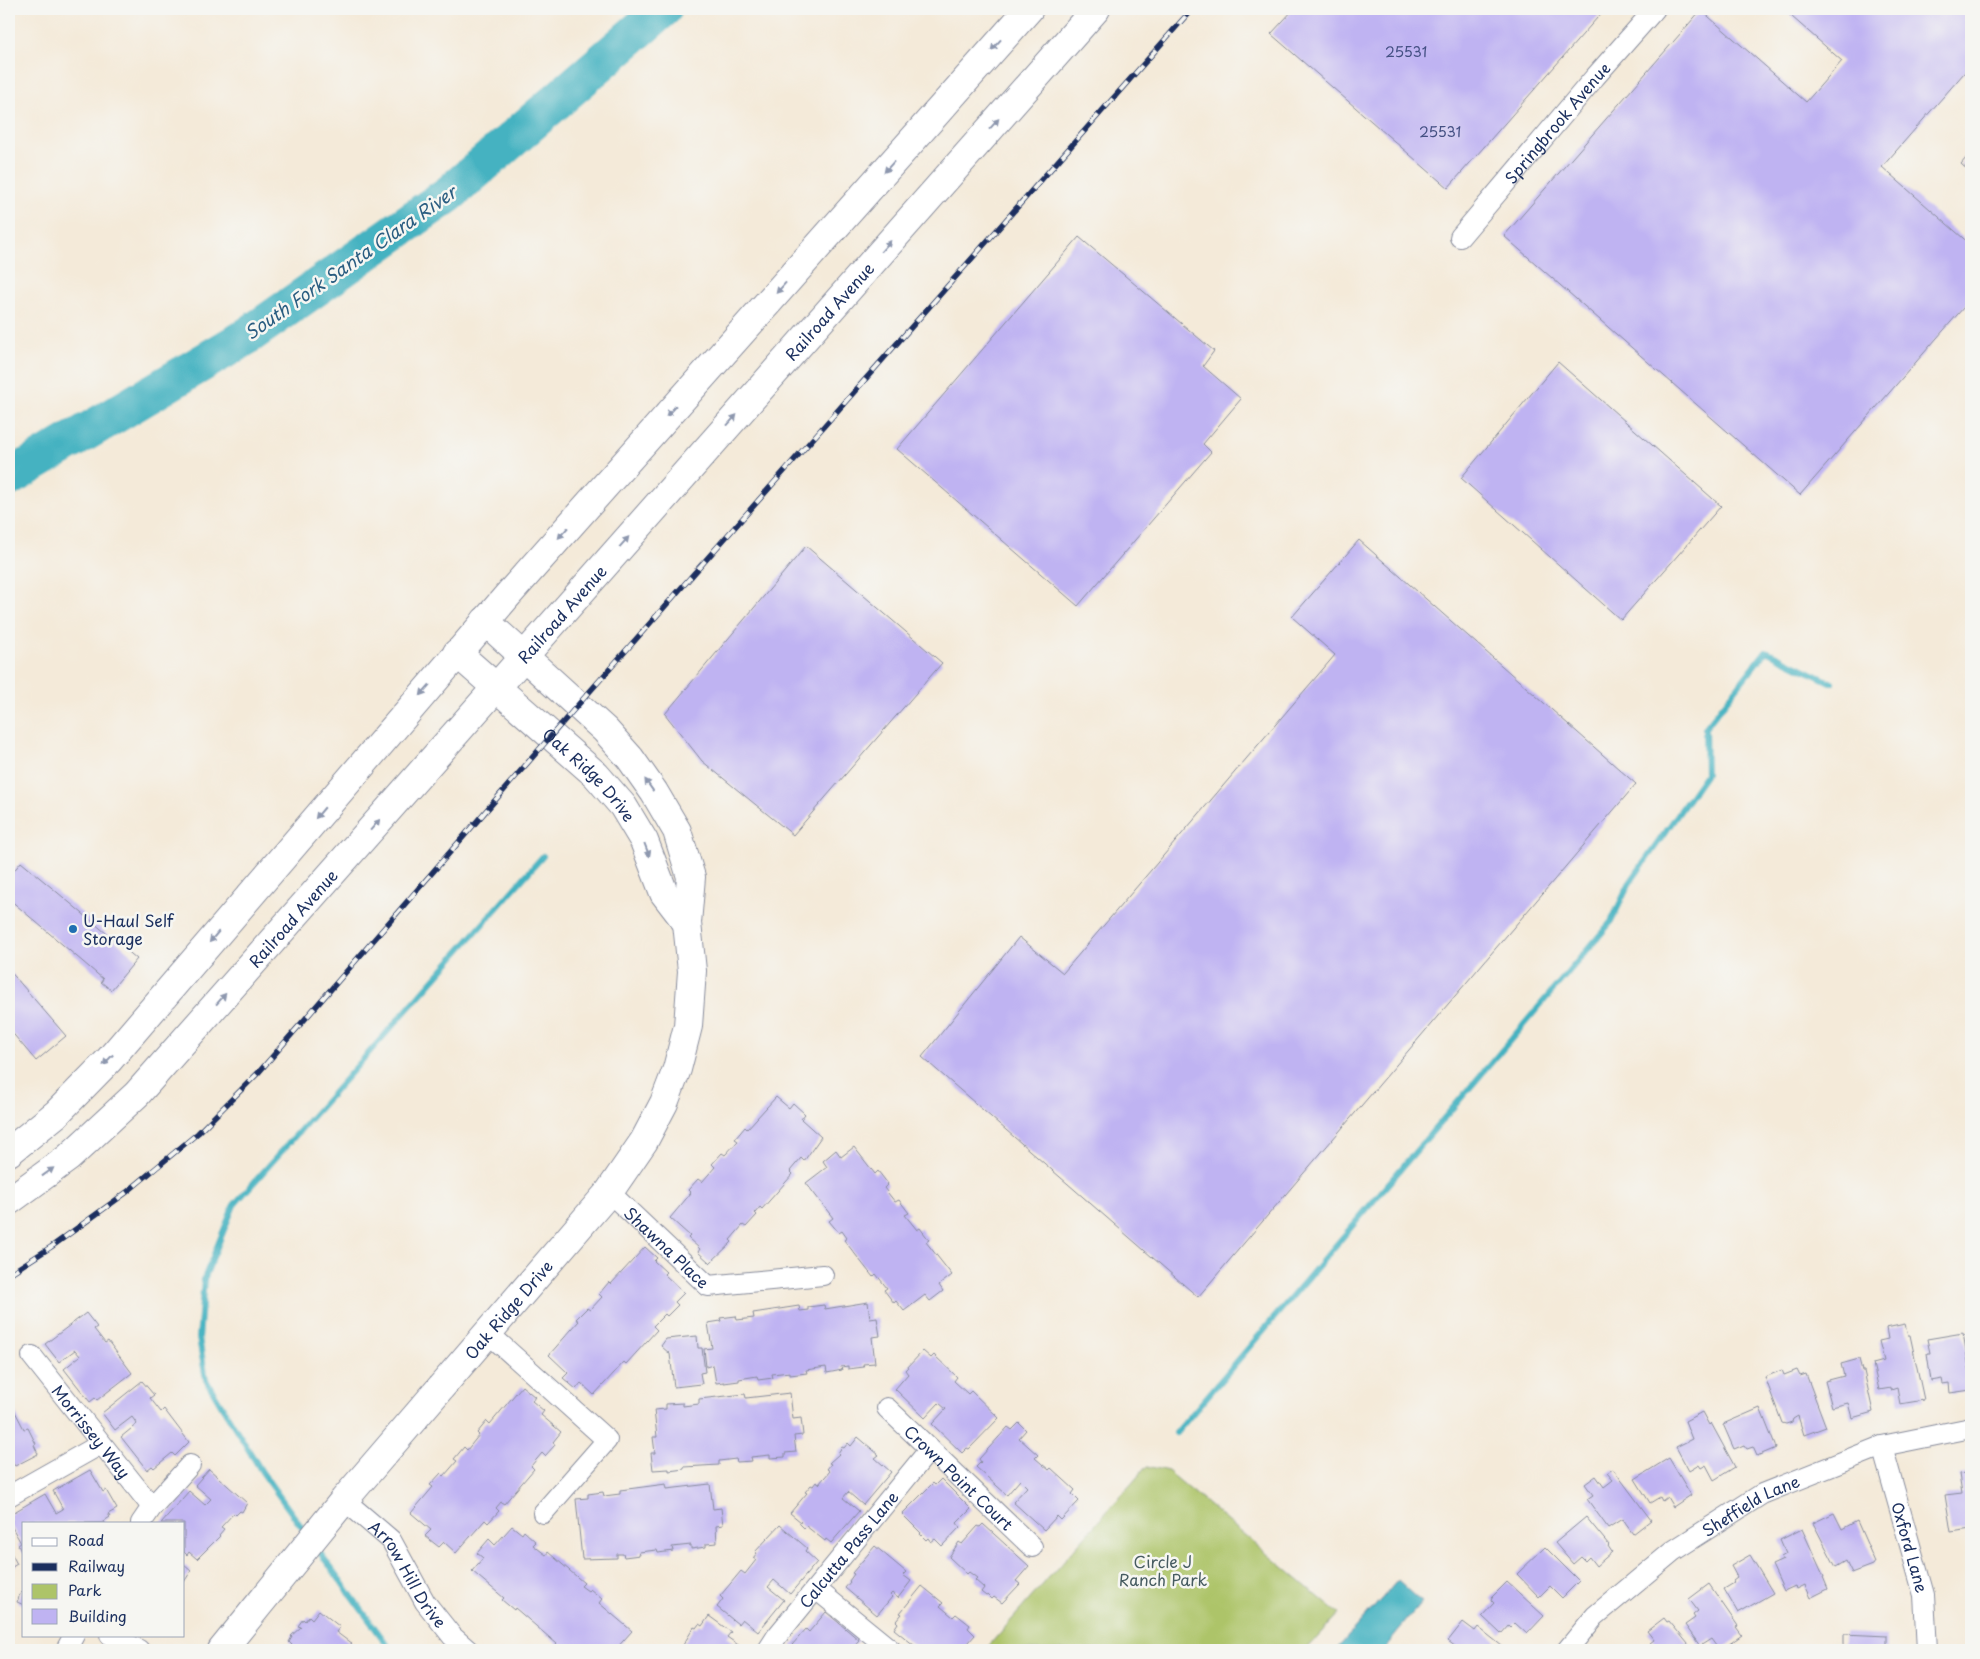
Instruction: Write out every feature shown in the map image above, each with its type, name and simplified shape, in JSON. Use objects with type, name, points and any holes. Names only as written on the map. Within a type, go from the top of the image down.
[{"type":"main road","points":[[9,1152],[56,1114],[109,1060],[485,621],[1029,9]]},
{"type":"main road","name":"Railroad Avenue","points":[[9,1201],[68,1158],[137,1094],[1096,9]]},
{"type":"main road","name":"Oak Ridge Drive","points":[[222,1650],[344,1500],[609,1192],[644,1141],[664,1103],[677,1069],[688,1026],[692,971],[687,923],[691,877],[677,831],[654,792],[630,758],[605,730],[485,621]]},
{"type":"main road","name":"Oak Ridge Drive","points":[[457,653],[596,775],[623,806],[644,842],[664,893],[687,923]]},
{"type":"street","name":"Springbrook Avenue","points":[[1460,237],[1655,9]]},
{"type":"street","name":"Shawna Place","points":[[609,1192],[708,1286],[823,1275]]},
{"type":"street","points":[[487,1332],[607,1440],[543,1513]]},
{"type":"street","name":"Morrissey Way","points":[[32,1356],[101,1444],[146,1515]]},
{"type":"street","name":"Crown Point Court","points":[[887,1408],[1032,1547]]},
{"type":"street","name":"Sheffield Lane","points":[[1567,1650],[1594,1616],[1673,1551],[1762,1494],[1882,1446],[1971,1428]]},
{"type":"street","points":[[9,1496],[101,1444]]},
{"type":"street","name":"Oxford Lane","points":[[1882,1446],[1924,1595],[1927,1650]]},
{"type":"street","name":"Calcutta Pass Lane","points":[[768,1650],[777,1636],[930,1450]]},
{"type":"street","points":[[146,1515],[190,1465]]},
{"type":"street","name":"Arrow Hill Drive","points":[[344,1500],[390,1540],[425,1602],[452,1636],[468,1650]]},
{"type":"street","points":[[816,1589],[891,1650]]},
{"type":"street","points":[[112,1636],[139,1650]]},
{"type":"green space","name":"Circle J Ranch Park","points":[[1147,1466],[1168,1471],[1339,1614],[1306,1650],[985,1650]]},
{"type":"water","points":[[1398,1580],[1422,1602],[1393,1637],[1385,1650],[1336,1650]]},
{"type":"building","points":[[1294,9],[1605,9],[1448,188],[1271,34]]},
{"type":"building","points":[[1783,9],[1971,9],[1971,65],[1882,167],[1971,245],[1971,299],[1800,495],[1504,236],[1701,10],[1806,102],[1842,61]]},
{"type":"building","points":[[1971,152],[1971,173],[1961,164]]},
{"type":"building","points":[[1079,237],[1214,351],[1203,366],[1241,399],[1203,444],[1211,452],[1078,606],[897,449]]},
{"type":"building","points":[[1558,362],[1721,506],[1621,620],[1461,478]]},
{"type":"building","points":[[1359,540],[1636,784],[1198,1297],[922,1057],[1019,937],[1063,973],[1335,655],[1292,617]]},
{"type":"building","points":[[806,546],[942,663],[793,835],[702,761],[665,714]]},
{"type":"building","name":"U-Haul Self Storage","points":[[21,862],[137,959],[111,990],[101,982],[103,979],[9,899],[9,877]]},
{"type":"building","points":[[9,970],[66,1036],[36,1061],[9,1029]]},
{"type":"building","points":[[776,1097],[789,1108],[793,1103],[805,1114],[801,1119],[821,1137],[804,1161],[801,1158],[790,1171],[793,1174],[762,1209],[760,1207],[755,1213],[757,1215],[746,1227],[743,1225],[730,1240],[732,1242],[710,1263],[698,1252],[700,1249],[688,1238],[690,1236],[670,1218],[691,1193],[688,1190],[698,1179],[702,1182],[715,1167],[712,1164],[722,1153],[725,1155],[738,1141],[735,1139],[745,1127],[747,1129]]},
{"type":"building","points":[[854,1147],[875,1174],[878,1171],[888,1184],[884,1188],[895,1202],[899,1200],[909,1213],[905,1215],[917,1230],[920,1228],[929,1240],[926,1242],[952,1275],[939,1285],[943,1291],[930,1301],[925,1295],[904,1311],[896,1301],[894,1303],[884,1290],[887,1288],[876,1274],[873,1277],[844,1240],[847,1238],[842,1231],[839,1233],[829,1221],[833,1218],[806,1183],[827,1167],[823,1161],[836,1150],[841,1157]]},
{"type":"building","points":[[645,1247],[657,1258],[654,1261],[666,1272],[664,1274],[684,1293],[675,1302],[678,1305],[653,1326],[657,1330],[594,1395],[581,1383],[576,1389],[563,1378],[568,1373],[549,1355],[579,1321],[576,1319],[587,1308],[590,1310],[602,1297],[599,1294],[609,1282],[611,1284]]},
{"type":"building","points":[[868,1302],[870,1319],[877,1318],[880,1336],[872,1337],[875,1363],[863,1364],[864,1367],[848,1369],[848,1366],[841,1367],[842,1370],[827,1373],[826,1367],[806,1370],[807,1373],[790,1375],[790,1372],[772,1374],[773,1378],[758,1380],[757,1376],[724,1383],[716,1383],[713,1365],[706,1367],[704,1349],[712,1348],[708,1323],[721,1321],[720,1318],[736,1316],[737,1320],[754,1318],[753,1313],[799,1306],[800,1311],[808,1310],[808,1307],[824,1305],[825,1309]]},
{"type":"building","points":[[86,1313],[97,1327],[94,1329],[105,1343],[108,1341],[132,1373],[97,1400],[95,1398],[90,1402],[64,1369],[80,1356],[75,1350],[59,1362],[45,1344]]},
{"type":"building","points":[[1905,1324],[1908,1335],[1910,1335],[1924,1400],[1900,1404],[1897,1388],[1879,1390],[1873,1364],[1884,1361],[1879,1341],[1888,1339],[1886,1328]]},
{"type":"building","points":[[1963,1333],[1971,1379],[1971,1390],[1950,1393],[1949,1383],[1943,1384],[1942,1379],[1931,1381],[1927,1353],[1930,1353],[1927,1339]]},
{"type":"building","points":[[697,1336],[698,1348],[702,1348],[705,1372],[700,1373],[702,1384],[674,1387],[670,1354],[661,1346],[666,1339]]},
{"type":"building","points":[[923,1351],[931,1358],[934,1355],[957,1377],[954,1381],[968,1394],[971,1391],[999,1418],[969,1449],[967,1448],[962,1453],[932,1424],[946,1409],[939,1403],[925,1418],[895,1389],[908,1374],[905,1370]]},
{"type":"building","points":[[1859,1359],[1862,1371],[1864,1371],[1873,1412],[1852,1418],[1848,1403],[1832,1407],[1825,1381],[1844,1376],[1841,1364]]},
{"type":"building","points":[[1782,1370],[1784,1375],[1797,1370],[1800,1376],[1806,1374],[1826,1427],[1804,1435],[1798,1416],[1792,1422],[1782,1423],[1765,1377]]},
{"type":"building","points":[[142,1381],[154,1395],[150,1398],[161,1412],[164,1409],[189,1442],[175,1456],[172,1453],[154,1468],[152,1466],[147,1470],[121,1437],[137,1424],[132,1417],[115,1430],[102,1413]]},
{"type":"building","points":[[522,1386],[535,1397],[532,1401],[544,1411],[541,1415],[561,1432],[553,1442],[555,1445],[545,1456],[542,1453],[531,1466],[534,1469],[504,1504],[501,1502],[496,1508],[499,1511],[488,1523],[485,1520],[456,1553],[444,1542],[439,1547],[425,1536],[431,1530],[411,1513],[433,1487],[430,1485],[441,1473],[444,1476],[457,1461],[454,1459],[464,1447],[467,1450],[487,1421],[490,1424]]},
{"type":"building","points":[[790,1393],[793,1419],[801,1418],[803,1435],[794,1436],[796,1452],[785,1453],[785,1457],[770,1458],[770,1455],[751,1457],[752,1461],[737,1462],[736,1459],[719,1461],[719,1465],[684,1467],[684,1469],[669,1471],[669,1469],[653,1470],[651,1453],[655,1453],[653,1437],[657,1437],[654,1410],[666,1409],[666,1404],[683,1403],[683,1406],[699,1404],[699,1399],[745,1394],[746,1398]]},
{"type":"building","points":[[9,1400],[24,1429],[28,1428],[36,1444],[34,1445],[38,1454],[15,1466],[12,1462],[9,1464]]},
{"type":"building","points":[[1760,1408],[1776,1448],[1757,1456],[1753,1447],[1747,1449],[1744,1445],[1734,1449],[1723,1424]]},
{"type":"building","points":[[1702,1412],[1709,1425],[1711,1423],[1735,1467],[1714,1480],[1706,1465],[1701,1468],[1699,1465],[1689,1471],[1676,1447],[1692,1439],[1685,1421]]},
{"type":"building","points":[[1019,1423],[1026,1430],[1019,1438],[1038,1455],[1035,1458],[1049,1470],[1051,1468],[1075,1490],[1072,1494],[1079,1501],[1061,1520],[1057,1516],[1044,1530],[1013,1502],[1027,1487],[1020,1480],[1007,1495],[976,1467],[981,1462],[979,1459],[1008,1427],[1012,1430]]},
{"type":"building","points":[[858,1437],[879,1455],[875,1458],[891,1472],[863,1505],[848,1492],[843,1498],[859,1511],[831,1543],[826,1539],[825,1541],[806,1526],[804,1528],[799,1523],[801,1522],[790,1513],[807,1493],[805,1492],[811,1485],[813,1486],[816,1482],[819,1484],[830,1471],[827,1469],[831,1464],[829,1463],[839,1454],[842,1447],[844,1448],[848,1443],[851,1446]]},
{"type":"building","points":[[1669,1458],[1691,1495],[1673,1507],[1667,1497],[1662,1501],[1660,1497],[1650,1503],[1635,1479]]},
{"type":"building","points":[[209,1469],[247,1503],[242,1512],[240,1511],[236,1515],[234,1513],[221,1527],[224,1529],[220,1536],[197,1559],[189,1552],[187,1555],[185,1553],[185,1522],[162,1522],[189,1491],[205,1505],[211,1499],[195,1485]]},
{"type":"building","points":[[1613,1469],[1651,1520],[1633,1534],[1622,1519],[1608,1528],[1587,1499],[1593,1495],[1585,1484],[1596,1476],[1604,1487],[1613,1480],[1607,1473]]},
{"type":"building","points":[[90,1470],[103,1492],[106,1490],[117,1509],[108,1514],[110,1517],[104,1522],[22,1522],[22,1553],[18,1545],[21,1543],[9,1522],[12,1521],[9,1515],[45,1494],[56,1513],[63,1509],[53,1491]]},
{"type":"building","points":[[1971,1472],[1971,1529],[1951,1532],[1945,1495],[1962,1493],[1959,1474]]},
{"type":"building","points":[[941,1479],[971,1509],[957,1523],[960,1527],[942,1546],[935,1539],[931,1542],[928,1538],[926,1540],[902,1514],[933,1483],[935,1485]]},
{"type":"building","points":[[666,1484],[667,1489],[710,1484],[713,1509],[721,1508],[723,1525],[716,1526],[717,1543],[691,1549],[691,1545],[672,1547],[673,1551],[658,1553],[657,1550],[639,1552],[640,1555],[624,1557],[623,1554],[617,1554],[617,1558],[582,1559],[576,1499],[588,1498],[588,1494],[603,1492],[604,1496],[620,1494],[620,1490]]},
{"type":"building","points":[[1834,1513],[1842,1529],[1857,1521],[1875,1562],[1873,1565],[1852,1573],[1846,1561],[1836,1567],[1813,1523]]},
{"type":"building","points":[[1586,1517],[1609,1545],[1612,1552],[1596,1566],[1589,1557],[1585,1561],[1581,1557],[1573,1564],[1555,1543]]},
{"type":"building","points":[[983,1524],[1029,1566],[1016,1581],[1020,1584],[1002,1603],[994,1597],[992,1599],[981,1592],[984,1588],[975,1580],[977,1578],[969,1572],[967,1574],[949,1557],[959,1542],[962,1544],[978,1526],[980,1527]]},
{"type":"building","points":[[780,1525],[807,1548],[805,1551],[817,1562],[790,1594],[774,1580],[768,1587],[784,1600],[758,1632],[742,1619],[738,1624],[717,1607],[723,1599],[720,1596],[741,1571],[745,1574],[756,1560],[753,1558],[757,1553],[755,1552]]},
{"type":"building","points":[[512,1526],[522,1534],[524,1531],[536,1542],[533,1545],[546,1555],[548,1552],[584,1583],[581,1586],[588,1591],[590,1589],[602,1599],[599,1603],[632,1631],[615,1650],[558,1650],[554,1647],[557,1644],[515,1608],[514,1610],[502,1600],[504,1598],[472,1571],[483,1558],[477,1553],[489,1539],[495,1545]]},
{"type":"building","points":[[1802,1529],[1828,1589],[1810,1598],[1804,1585],[1796,1589],[1795,1586],[1784,1591],[1772,1565],[1783,1560],[1781,1557],[1786,1554],[1780,1540]]},
{"type":"building","points":[[875,1546],[906,1572],[903,1575],[911,1581],[898,1598],[892,1593],[890,1595],[892,1597],[877,1615],[845,1588],[854,1574],[852,1573]]},
{"type":"building","points":[[1545,1547],[1579,1581],[1562,1598],[1550,1586],[1539,1597],[1517,1574]]},
{"type":"building","points":[[9,1549],[17,1564],[9,1569]]},
{"type":"building","points":[[1750,1555],[1773,1593],[1738,1613],[1724,1589],[1734,1583],[1733,1580],[1737,1577],[1731,1566]]},
{"type":"building","points":[[185,1566],[191,1571],[185,1580]]},
{"type":"building","points":[[1507,1582],[1544,1616],[1527,1634],[1515,1623],[1511,1627],[1509,1625],[1501,1634],[1482,1616],[1494,1603],[1491,1600],[1492,1597]]},
{"type":"building","points":[[1709,1584],[1738,1626],[1736,1627],[1742,1635],[1721,1650],[1711,1639],[1700,1646],[1685,1625],[1695,1618],[1693,1615],[1698,1611],[1689,1599]]},
{"type":"building","points":[[922,1586],[943,1603],[940,1606],[953,1617],[956,1614],[970,1625],[968,1628],[975,1635],[962,1650],[920,1650],[894,1629],[898,1623],[896,1621],[902,1614],[900,1613]]},
{"type":"building","points":[[21,1592],[22,1604],[17,1602]]},
{"type":"building","points":[[319,1610],[340,1627],[336,1632],[352,1644],[347,1650],[287,1650],[292,1645],[289,1642],[291,1636],[301,1627],[298,1626],[303,1619],[305,1621],[309,1616],[312,1619]]},
{"type":"building","points":[[826,1612],[859,1640],[850,1650],[797,1650],[792,1645],[806,1629],[809,1632]]},
{"type":"building","points":[[709,1616],[731,1632],[727,1637],[744,1650],[680,1650],[694,1627],[696,1628],[699,1624],[702,1626]]},
{"type":"building","points":[[1664,1618],[1667,1622],[1669,1621],[1693,1650],[1648,1650],[1652,1647],[1650,1643],[1654,1640],[1647,1631]]},
{"type":"building","points":[[1463,1622],[1475,1631],[1478,1627],[1507,1650],[1460,1650],[1448,1641]]},
{"type":"building","points":[[1844,1634],[1887,1636],[1887,1650],[1844,1650]]},
{"type":"waterway","name":"South Fork Santa Clara River","points":[[9,478],[246,337],[449,194],[663,9]]},
{"type":"waterway","points":[[1176,1433],[1611,922],[1629,884],[1706,774],[1705,728],[1766,651],[1832,683]]},
{"type":"waterway","points":[[308,1536],[262,1472],[206,1380],[199,1338],[204,1279],[234,1205],[543,856]]},
{"type":"waterway","points":[[315,1546],[391,1650]]},
{"type":"railway","points":[[9,1274],[51,1247],[127,1192],[198,1133],[259,1072],[577,706],[1192,9]]},
{"type":"place","name":"U-Haul Self Storage","points":[[73,929]]}]
